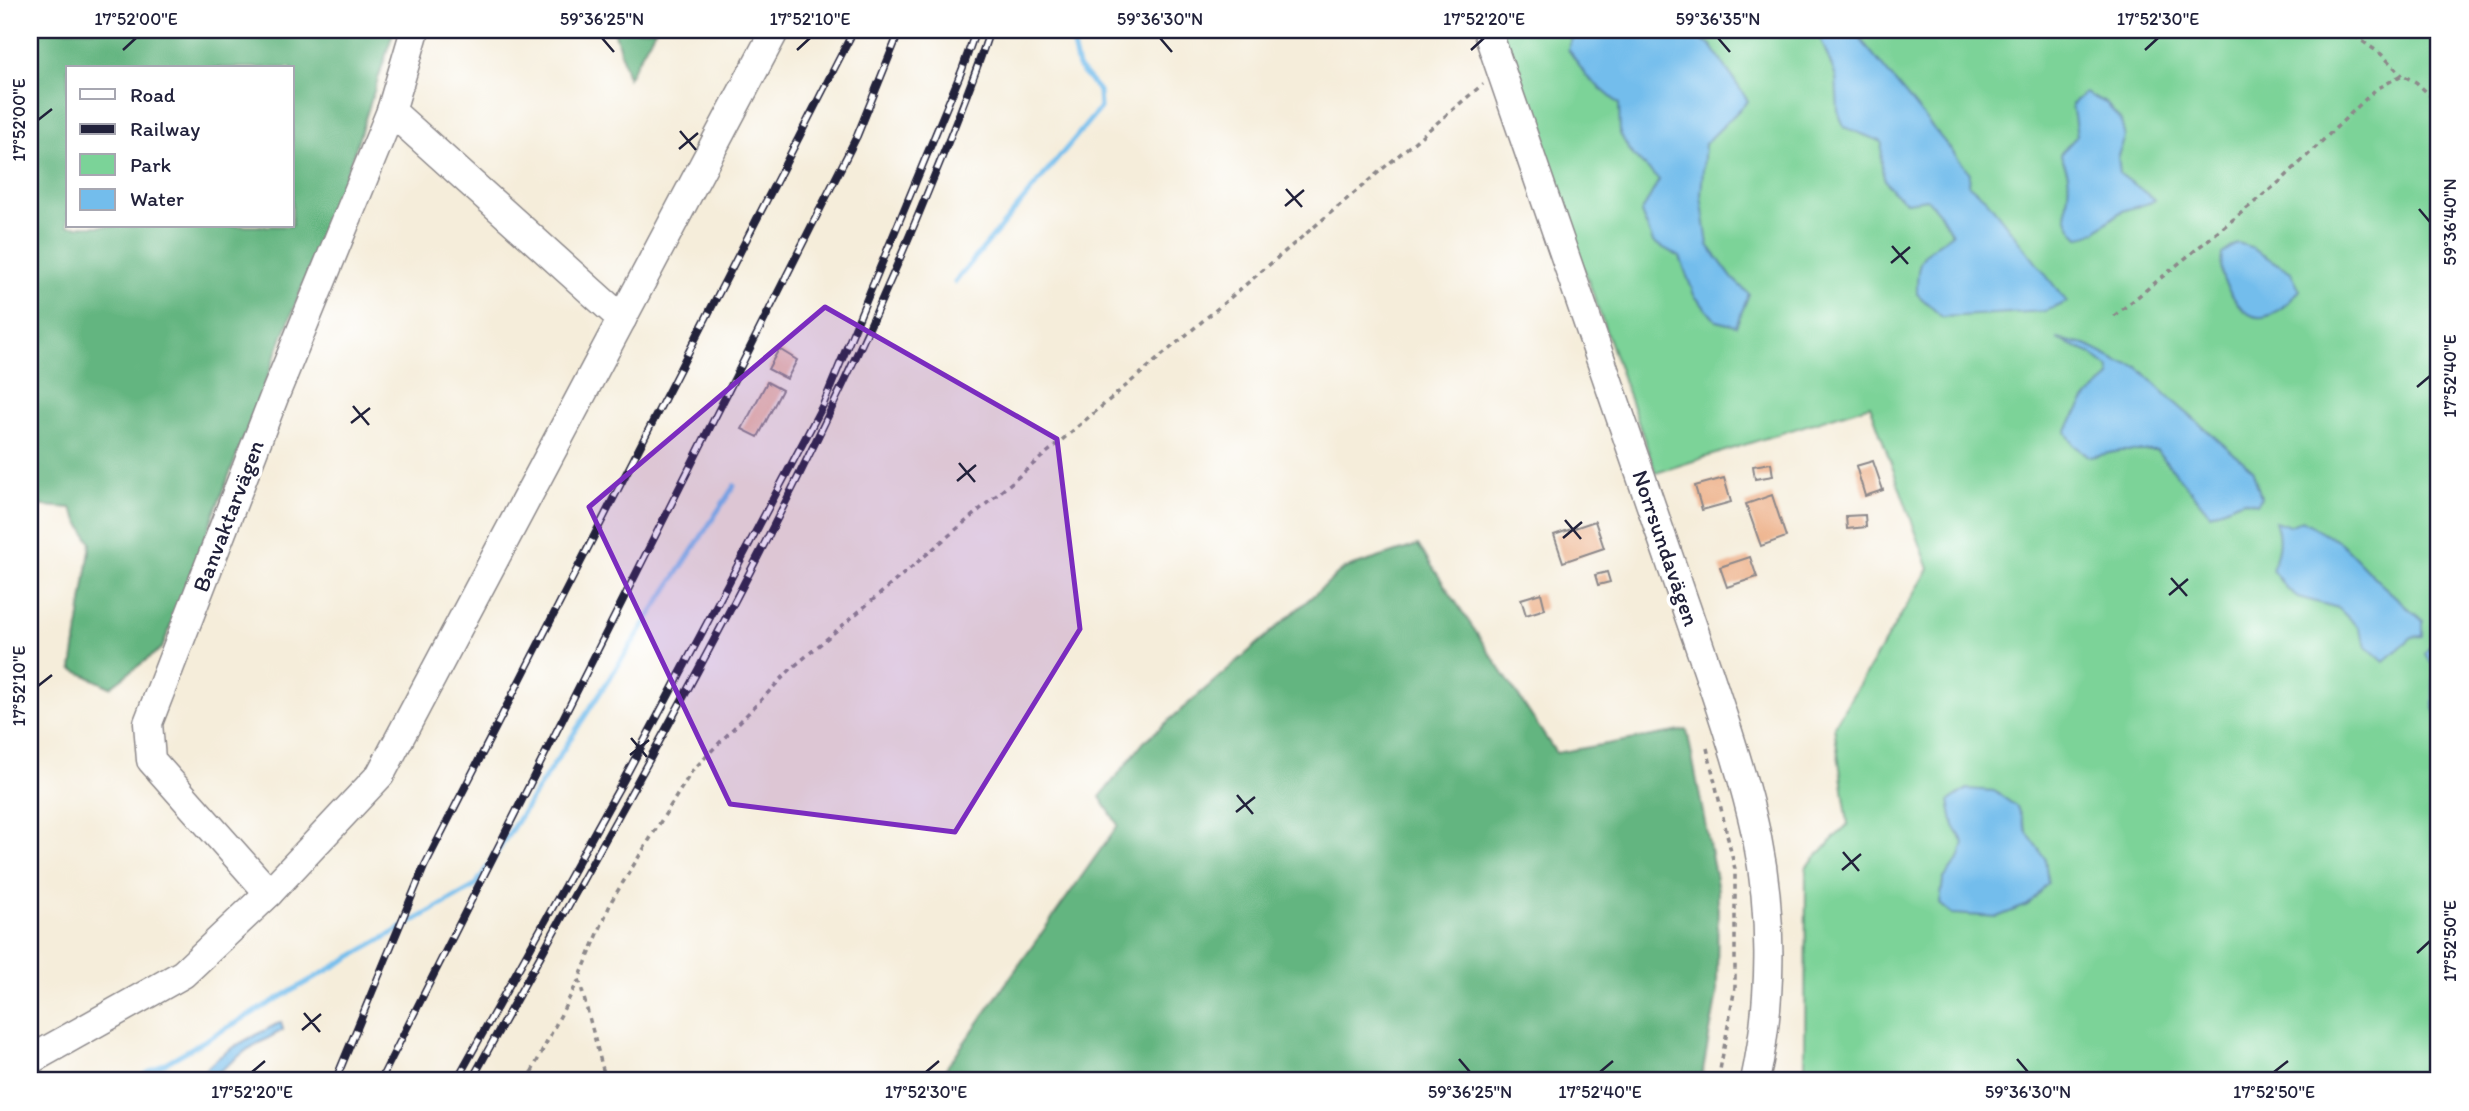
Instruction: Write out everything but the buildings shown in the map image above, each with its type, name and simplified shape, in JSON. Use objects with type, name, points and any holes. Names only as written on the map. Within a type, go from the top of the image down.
[{"type":"street","name":"Banvaktarvägen","points":[[269,892],[151,760],[148,723],[274,397],[391,111],[415,30]]},
{"type":"street","points":[[30,1060],[183,974],[269,892],[380,775],[775,30]]},
{"type":"street","name":"Norrsundavägen","points":[[1487,30],[1488,82],[1709,674],[1742,776],[1757,839],[1766,906],[1767,986],[1755,1081]]},
{"type":"street","points":[[391,111],[622,319]]},
{"type":"path","points":[[2346,30],[2381,54],[2402,75],[2416,82],[2439,104]]},
{"type":"path","points":[[2115,316],[2283,179],[2375,90],[2402,75]]},
{"type":"path","points":[[527,1081],[579,979],[612,900],[692,771],[791,668],[1488,82]]},
{"type":"path","points":[[1704,737],[1735,869],[1735,987],[1718,1081]]},
{"type":"path","points":[[579,979],[606,1081]]},
{"type":"highlighted area","points":[[825,307],[1057,439],[1080,629],[955,832],[730,804],[589,507]]},
{"type":"green space","points":[[30,30],[394,30],[353,156],[162,648],[110,687],[72,669],[91,543],[71,508],[30,505]]},
{"type":"green space","points":[[614,30],[655,30],[628,78]]},
{"type":"green space","points":[[1500,30],[2439,30],[2439,1081],[1800,1081],[1805,1065],[1806,867],[1848,824],[1834,726],[1929,569],[1870,405],[1656,473]]},
{"type":"green space","points":[[1418,545],[1556,753],[1687,730],[1718,890],[1717,994],[1701,1081],[937,1081],[1118,825],[1100,797],[1144,742],[1344,569]]},
{"type":"water","points":[[1575,30],[1685,30],[1711,45],[1748,101],[1705,144],[1701,195],[1708,245],[1733,279],[1749,294],[1736,326],[1716,321],[1694,295],[1680,257],[1653,242],[1641,213],[1659,180],[1631,153],[1620,134],[1619,104],[1587,77],[1568,49]]},
{"type":"water","points":[[1817,30],[1853,30],[1970,173],[1969,185],[1986,199],[2067,302],[2046,311],[1942,317],[1917,294],[1918,271],[1923,257],[1952,234],[1927,199],[1907,202],[1891,189],[1882,169],[1882,142],[1844,127],[1838,111],[1836,77]]},
{"type":"water","points":[[2085,93],[2106,103],[2121,121],[2125,138],[2118,155],[2120,174],[2155,200],[2123,211],[2098,230],[2079,237],[2068,222],[2066,214],[2069,184],[2060,154],[2077,136],[2072,104]]},
{"type":"water","points":[[2238,243],[2250,247],[2291,272],[2300,290],[2283,307],[2266,317],[2249,314],[2240,307],[2222,276],[2222,254]]},
{"type":"water","points":[[2057,339],[2086,345],[2119,362],[2138,367],[2252,469],[2261,497],[2257,504],[2243,500],[2210,514],[2157,451],[2120,451],[2090,457],[2074,445],[2066,432],[2085,401],[2110,377],[2109,368],[2090,353]]},
{"type":"water","points":[[2302,520],[2341,543],[2423,621],[2423,636],[2412,637],[2384,662],[2367,647],[2358,627],[2338,608],[2298,597],[2286,588],[2272,570],[2278,546],[2275,521],[2290,526]]},
{"type":"water","points":[[2438,635],[2439,719],[2433,706],[2434,667],[2425,654]]},
{"type":"water","points":[[1967,789],[1994,791],[2017,807],[2028,834],[2045,858],[2048,883],[2028,905],[1997,917],[1952,914],[1940,904],[1943,880],[1960,857],[1964,843],[1954,826],[1949,801]]},
{"type":"water","points":[[281,1022],[283,1030],[248,1049],[207,1081],[196,1081],[224,1054]]},
{"type":"waterway","points":[[955,282],[1100,108],[1099,91],[1078,67],[1071,38],[1081,30]]},
{"type":"waterway","points":[[134,1081],[475,886],[734,486]]},
{"type":"railway","points":[[338,1074],[424,867],[854,30]]},
{"type":"railway","points":[[380,1081],[857,136],[900,30]]},
{"type":"railway","points":[[456,1081],[623,781],[823,405],[962,70],[976,30]]},
{"type":"railway","points":[[471,1081],[655,750],[773,527],[829,414],[882,300],[931,184],[990,30]]}]
